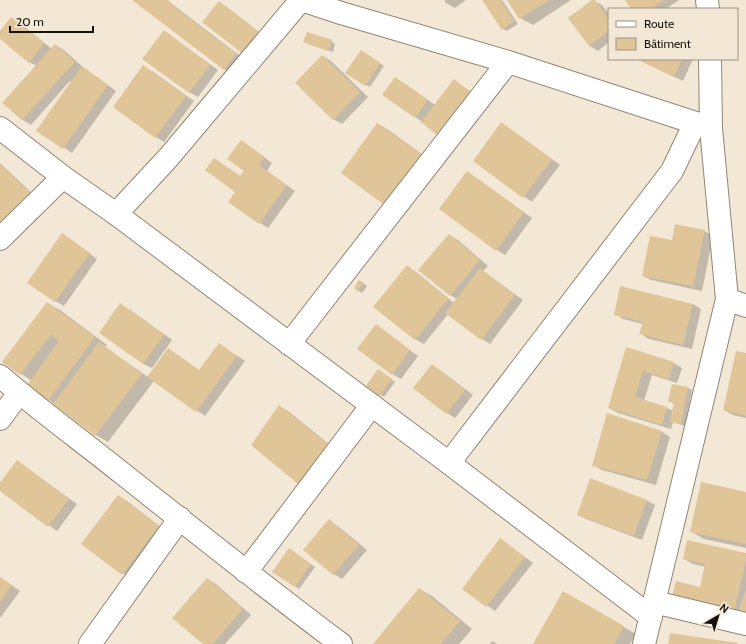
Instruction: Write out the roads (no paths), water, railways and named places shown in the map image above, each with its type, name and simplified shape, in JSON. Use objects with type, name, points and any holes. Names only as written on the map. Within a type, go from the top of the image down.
[{"type":"street","points":[[116,214],[168,158],[302,0],[350,6],[508,62],[703,125]]},
{"type":"street","points":[[644,644],[736,302],[703,125],[710,60]]},
{"type":"street","points":[[289,344],[508,62]]},
{"type":"street","points":[[449,463],[672,171],[703,125]]},
{"type":"street","points":[[0,128],[63,177],[116,214],[449,463],[652,610],[746,624]]},
{"type":"street","points":[[0,239],[63,177]]},
{"type":"street","points":[[0,376],[19,393],[65,427],[335,642]]},
{"type":"street","points":[[0,419],[19,393]]},
{"type":"street","points":[[246,572],[372,405]]},
{"type":"street","points":[[90,644],[180,518]]}]
